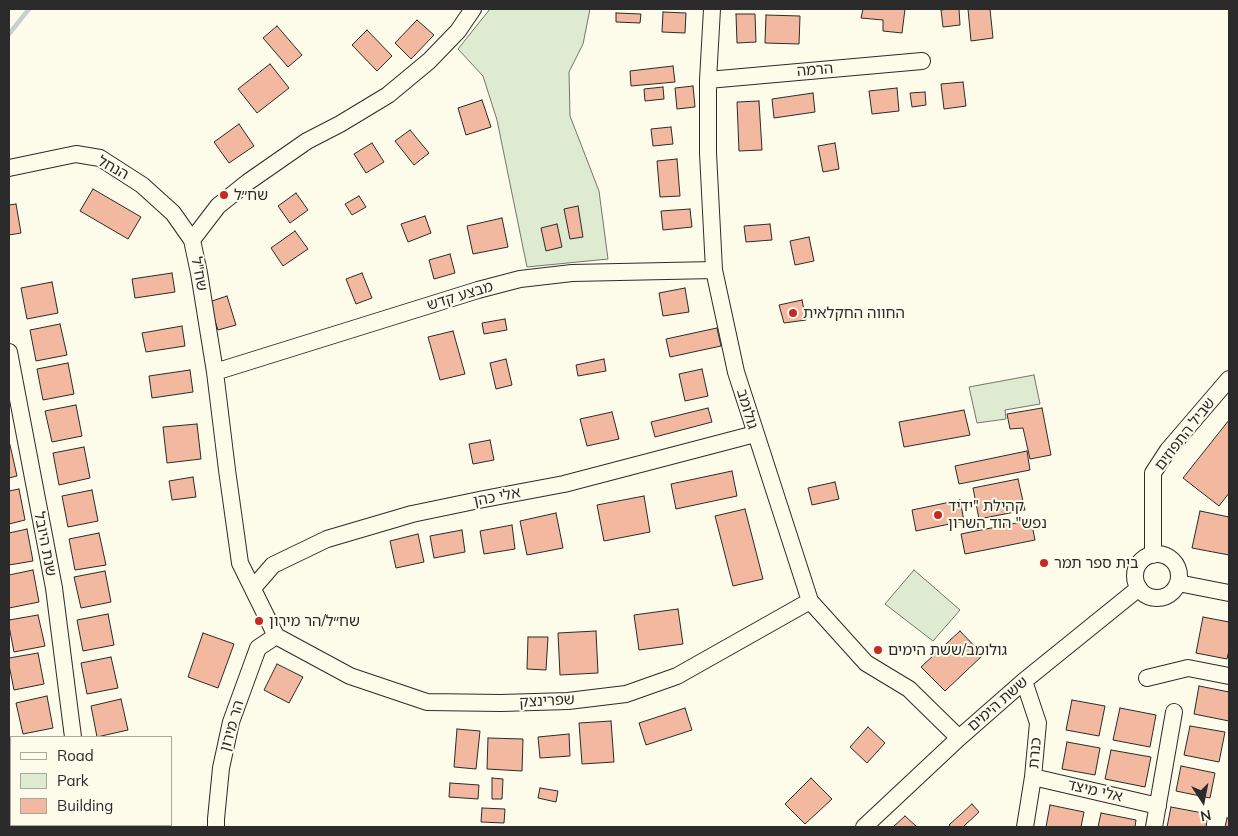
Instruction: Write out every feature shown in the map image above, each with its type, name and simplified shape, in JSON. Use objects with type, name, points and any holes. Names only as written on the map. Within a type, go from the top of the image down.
[{"type":"street","name":"שח\"ל","points":[[276,636],[240,563],[215,372],[192,240],[218,206],[248,182],[307,140],[340,124],[388,95],[429,61],[458,30],[473,9]]},
{"type":"street","name":"גולומב","points":[[712,9],[708,80],[708,153],[714,270],[736,372],[810,601],[866,663],[908,689],[959,738]]},
{"type":"street","name":"הרמה","points":[[708,80],[922,61]]},
{"type":"street","name":"הנחל","points":[[9,168],[76,154],[100,158],[142,186],[173,213],[192,240]]},
{"type":"street","name":"מבצע קדש","points":[[215,372],[478,290],[520,279],[572,273],[714,270]]},
{"type":"street","name":"שנת היובל","points":[[9,352],[54,588],[73,736]]},
{"type":"street","name":"שביל התפוזים","points":[[1153,555],[1153,473],[1168,450],[1229,379]]},
{"type":"street","name":"אלי כהן","points":[[252,588],[274,565],[327,539],[412,514],[564,484],[755,434]]},
{"type":"street","points":[[1153,555],[1161,555],[1168,557],[1178,568],[1178,583],[1174,591],[1168,596],[1160,598],[1151,597],[1144,594],[1139,588],[1135,576],[1140,563],[1146,558],[1153,555]]},
{"type":"street","points":[[1178,583],[1229,593]]},
{"type":"street","name":"ששת הימים","points":[[864,827],[959,738],[1024,681],[1139,588]]},
{"type":"street","name":"שפרינצק","points":[[276,636],[350,676],[427,702],[501,703],[568,701],[626,694],[677,676],[810,601]]},
{"type":"street","name":"הר מירון","points":[[216,827],[221,768],[231,722],[258,648],[276,636]]},
{"type":"street","points":[[1146,678],[1188,668],[1229,676]]},
{"type":"street","name":"כנרת","points":[[1024,681],[1038,723],[1033,777],[1025,827]]},
{"type":"street","points":[[1154,827],[1174,712]]},
{"type":"street","name":"אלי מיצד","points":[[1033,777],[1158,806]]},
{"type":"green space","points":[[490,9],[590,9],[583,44],[569,72],[570,116],[599,191],[608,259],[527,267],[497,120],[483,76],[458,49]]},
{"type":"green space","points":[[1034,375],[1040,404],[1005,410],[1006,419],[977,423],[969,387]]},
{"type":"green space","points":[[914,570],[960,610],[933,641],[885,604]]},
{"type":"building","points":[[863,9],[905,9],[902,33],[883,31],[883,20],[861,18]]},
{"type":"building","points":[[959,9],[960,25],[943,27],[941,10]]},
{"type":"building","points":[[968,9],[990,9],[993,38],[971,41]]},
{"type":"building","points":[[663,12],[686,13],[685,33],[662,32]]},
{"type":"building","points":[[616,13],[641,14],[640,23],[616,22]]},
{"type":"building","points":[[736,14],[755,14],[756,42],[737,43]]},
{"type":"building","points":[[766,15],[800,16],[799,44],[765,43]]},
{"type":"building","points":[[417,20],[434,35],[411,59],[395,43]]},
{"type":"building","points":[[277,26],[302,55],[288,67],[263,38]]},
{"type":"building","points":[[367,30],[392,56],[377,71],[352,45]]},
{"type":"building","points":[[270,64],[289,88],[257,113],[238,89]]},
{"type":"building","points":[[673,66],[675,82],[631,86],[630,71]]},
{"type":"building","points":[[963,82],[966,106],[944,109],[941,84]]},
{"type":"building","points":[[693,86],[695,107],[677,109],[675,88]]},
{"type":"building","points":[[663,87],[664,99],[645,101],[644,89]]},
{"type":"building","points":[[897,88],[899,111],[872,114],[869,91]]},
{"type":"building","points":[[925,92],[926,105],[912,107],[910,93]]},
{"type":"building","points":[[813,93],[815,112],[774,118],[772,99]]},
{"type":"building","points":[[482,100],[491,127],[466,135],[458,108]]},
{"type":"building","points":[[759,101],[762,150],[739,151],[737,102]]},
{"type":"building","points":[[239,124],[254,146],[229,163],[214,142]]},
{"type":"building","points":[[671,127],[673,144],[653,146],[651,129]]},
{"type":"building","points":[[410,130],[429,153],[414,165],[395,141]]},
{"type":"building","points":[[372,143],[384,162],[366,173],[354,154]]},
{"type":"building","points":[[835,143],[839,169],[823,172],[818,146]]},
{"type":"building","points":[[677,159],[680,196],[660,197],[657,161]]},
{"type":"building","points":[[93,189],[141,217],[128,239],[80,211]]},
{"type":"building","points":[[296,193],[308,210],[290,223],[278,206]]},
{"type":"building","points":[[359,196],[366,207],[352,215],[345,204]]},
{"type":"building","points":[[16,204],[21,233],[9,235],[9,205]]},
{"type":"building","points":[[578,206],[583,237],[570,239],[564,209]]},
{"type":"building","points":[[690,209],[692,227],[663,230],[661,211]]},
{"type":"building","points":[[425,216],[431,233],[408,242],[401,224]]},
{"type":"building","points":[[502,218],[508,247],[473,254],[467,226]]},
{"type":"building","points":[[557,224],[562,247],[546,251],[541,228]]},
{"type":"building","points":[[770,224],[772,240],[746,242],[744,226]]},
{"type":"building","points":[[295,231],[308,249],[283,266],[271,248]]},
{"type":"building","points":[[809,237],[814,261],[795,265],[790,241]]},
{"type":"building","points":[[450,254],[455,273],[434,279],[429,260]]},
{"type":"building","points":[[172,273],[175,292],[135,298],[132,279]]},
{"type":"building","points":[[362,273],[372,298],[356,304],[346,279]]},
{"type":"building","points":[[52,282],[58,313],[27,319],[21,288]]},
{"type":"building","points":[[685,288],[689,312],[663,316],[659,293]]},
{"type":"building","points":[[227,296],[236,325],[218,330],[209,302]]},
{"type":"building","name":"החווה החקלאית","points":[[802,300],[806,320],[784,323],[779,305]]},
{"type":"building","points":[[505,319],[507,330],[484,334],[482,323]]},
{"type":"building","points":[[60,324],[67,355],[36,361],[30,330]]},
{"type":"building","points":[[182,326],[185,346],[146,352],[142,333]]},
{"type":"building","points":[[717,328],[721,346],[670,357],[666,339]]},
{"type":"building","points":[[453,331],[465,374],[440,380],[428,337]]},
{"type":"building","points":[[506,359],[512,385],[496,389],[490,363]]},
{"type":"building","points":[[604,359],[606,371],[578,376],[576,365]]},
{"type":"building","points":[[68,363],[74,394],[43,400],[37,369]]},
{"type":"building","points":[[702,369],[708,396],[685,401],[679,374]]},
{"type":"building","points":[[190,370],[193,392],[152,398],[149,376]]},
{"type":"building","points":[[76,405],[82,436],[52,442],[45,411]]},
{"type":"building","points":[[708,408],[712,422],[655,437],[651,422]]},
{"type":"building","points":[[1042,408],[1051,455],[1030,459],[1023,428],[1010,429],[1007,414]]},
{"type":"building","points":[[964,410],[970,435],[904,447],[899,422]]},
{"type":"building","points":[[612,412],[619,439],[587,446],[580,419]]},
{"type":"building","points":[[1229,420],[1229,493],[1219,506],[1183,478]]},
{"type":"building","points":[[197,424],[201,459],[167,463],[163,427]]},
{"type":"building","points":[[490,440],[494,460],[473,464],[469,444]]},
{"type":"building","points":[[9,446],[17,476],[9,478]]},
{"type":"building","points":[[84,447],[90,478],[59,485],[53,453]]},
{"type":"building","points":[[1027,451],[1030,470],[959,484],[955,466]]},
{"type":"building","points":[[732,471],[737,496],[676,509],[671,484]]},
{"type":"building","points":[[193,477],[196,497],[172,500],[169,481]]},
{"type":"building","points":[[1018,479],[1025,510],[979,519],[973,488]]},
{"type":"building","points":[[835,482],[839,499],[812,505],[808,488]]},
{"type":"building","points":[[19,489],[25,520],[9,524],[9,491]]},
{"type":"building","points":[[92,490],[98,521],[68,527],[62,496]]},
{"type":"building","points":[[644,496],[650,532],[604,541],[597,505]]},
{"type":"building","name":"קהילת \"ידיד נפש\" הוד השרון","points":[[960,500],[964,521],[916,531],[912,510]]},
{"type":"building","points":[[745,509],[763,579],[733,586],[715,516]]},
{"type":"building","points":[[1200,511],[1229,517],[1229,555],[1192,548]]},
{"type":"building","points":[[556,513],[563,548],[527,555],[520,521]]},
{"type":"building","points":[[1031,520],[1035,540],[965,554],[961,534]]},
{"type":"building","points":[[512,525],[515,549],[484,554],[480,531]]},
{"type":"building","points":[[27,529],[33,561],[9,565],[9,533]]},
{"type":"building","points":[[462,530],[465,552],[434,558],[430,536]]},
{"type":"building","points":[[99,533],[106,565],[75,570],[69,539]]},
{"type":"building","points":[[418,534],[424,562],[396,568],[390,541]]},
{"type":"building","points":[[33,570],[39,602],[9,608],[9,575]]},
{"type":"building","points":[[105,571],[111,602],[81,608],[74,577]]},
{"type":"building","points":[[678,609],[683,644],[639,650],[634,615]]},
{"type":"building","points":[[108,614],[114,645],[83,651],[77,620]]},
{"type":"building","points":[[38,615],[45,646],[14,652],[9,620]]},
{"type":"building","points":[[1203,617],[1229,622],[1229,650],[1227,659],[1196,653]]},
{"type":"building","points":[[596,631],[598,673],[560,675],[558,633]]},
{"type":"building","points":[[960,631],[983,655],[945,691],[921,667]]},
{"type":"building","points":[[203,633],[234,644],[218,688],[188,677]]},
{"type":"building","points":[[528,637],[548,637],[546,670],[527,669]]},
{"type":"building","points":[[38,653],[44,684],[14,690],[9,658]]},
{"type":"building","points":[[111,657],[118,688],[87,694],[81,663]]},
{"type":"building","points":[[277,664],[303,677],[289,703],[264,690]]},
{"type":"building","points":[[1199,686],[1229,692],[1229,721],[1194,714]]},
{"type":"building","points":[[47,696],[53,728],[23,734],[16,703]]},
{"type":"building","points":[[121,699],[128,730],[97,736],[91,706]]},
{"type":"building","points":[[1072,700],[1105,706],[1099,736],[1066,730]]},
{"type":"building","points":[[685,708],[692,730],[646,745],[639,723]]},
{"type":"building","points":[[1120,708],[1156,715],[1150,747],[1113,740]]},
{"type":"building","points":[[611,721],[614,762],[582,764],[579,723]]},
{"type":"building","points":[[1190,726],[1225,732],[1219,762],[1184,755]]},
{"type":"building","points":[[868,727],[885,743],[867,763],[850,747]]},
{"type":"building","points":[[457,729],[480,731],[476,769],[454,767]]},
{"type":"building","points":[[569,734],[570,756],[540,758],[538,737]]},
{"type":"building","points":[[488,738],[523,739],[522,771],[487,769]]},
{"type":"building","points":[[1067,742],[1100,748],[1095,775],[1062,769]]},
{"type":"building","points":[[1111,750],[1151,757],[1145,787],[1105,779]]},
{"type":"building","points":[[1181,766],[1215,773],[1210,798],[1176,791]]},
{"type":"building","points":[[492,778],[503,779],[502,799],[492,799]]},
{"type":"building","points":[[811,778],[832,799],[805,824],[785,804]]},
{"type":"building","points":[[450,783],[479,785],[478,799],[449,797]]},
{"type":"building","points":[[540,788],[558,791],[556,802],[538,798]]},
{"type":"building","points":[[9,796],[10,826],[17,827],[9,827]]},
{"type":"building","points":[[972,804],[979,812],[963,827],[951,827],[949,825]]},
{"type":"building","points":[[1050,805],[1084,812],[1081,827],[1046,827]]},
{"type":"building","points":[[1171,807],[1208,814],[1206,827],[1167,827]]},
{"type":"building","points":[[482,808],[505,809],[504,823],[481,822]]},
{"type":"building","points":[[1101,813],[1136,820],[1135,827],[1098,827]]},
{"type":"building","points":[[905,816],[917,827],[893,827]]},
{"type":"building","points":[[1227,818],[1229,819],[1229,827],[1225,827]]},
{"type":"waterway","points":[[9,34],[29,9]]},
{"type":"place","name":"שח״ל","points":[[224,195]]},
{"type":"place","name":"החווה החקלאית","points":[[793,313]]},
{"type":"place","name":"קהילת \"ידיד נפש\" הוד השרון","points":[[938,515]]},
{"type":"place","name":"בית ספר תמר","points":[[1044,563]]},
{"type":"place","name":"שח״ל/הר מירון","points":[[259,621]]},
{"type":"place","name":"גולומב/ששת הימים","points":[[878,650]]}]
